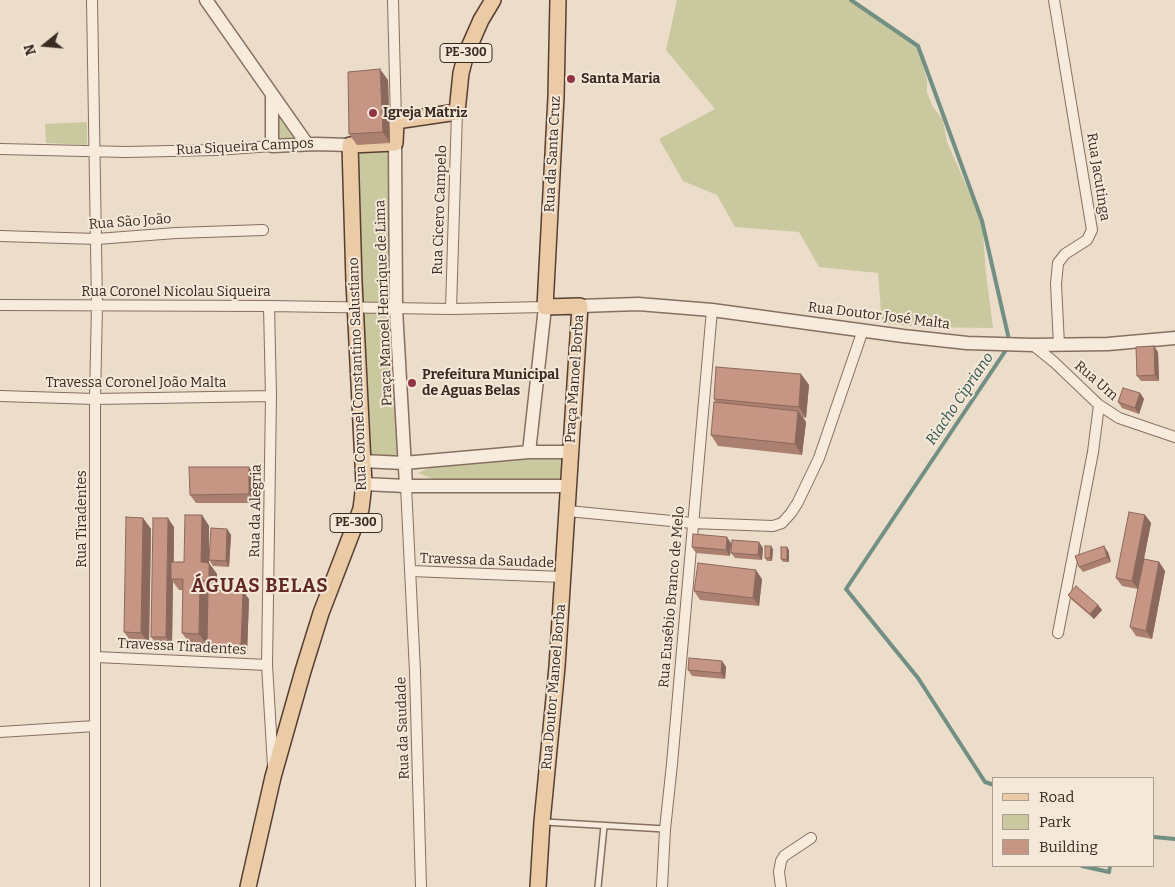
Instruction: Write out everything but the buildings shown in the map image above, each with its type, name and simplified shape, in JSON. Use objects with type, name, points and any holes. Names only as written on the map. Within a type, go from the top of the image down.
[{"type":"main road","name":"PE-300","points":[[457,112],[461,73],[466,54],[493,0]]},
{"type":"main road","name":"Rua da Santa Cruz","points":[[545,307],[556,98],[558,0]]},
{"type":"main road","points":[[395,143],[396,121],[457,112]]},
{"type":"main road","name":"Rua Siqueira Campos","points":[[350,145],[395,143]]},
{"type":"main road","name":"Rua Coronel Constantino Salustiano","points":[[248,887],[273,776],[303,671],[321,613],[361,509],[364,484],[350,145]]},
{"type":"main road","points":[[545,307],[580,306]]},
{"type":"main road","name":"Praça Manoel Borba","points":[[569,486],[580,306]]},
{"type":"main road","name":"Rua Doutor Manoel Borba","points":[[538,887],[542,822],[557,667],[569,486]]},
{"type":"street","name":"Rua Tiradentes","points":[[92,0],[97,239],[95,399],[95,887]]},
{"type":"street","points":[[206,0],[307,144]]},
{"type":"street","points":[[393,0],[396,121]]},
{"type":"street","name":"Rua Jacutinga","points":[[1054,0],[1092,230],[1087,240],[1065,254],[1058,263],[1056,284],[1058,345]]},
{"type":"street","points":[[272,94],[272,146]]},
{"type":"street","name":"Rua Cicero Campelo","points":[[451,309],[457,112]]},
{"type":"street","name":"Praça Manoel Henrique de Lima","points":[[395,143],[396,309],[406,486]]},
{"type":"street","name":"Rua Siqueira Campos","points":[[94,151],[208,150],[307,144],[350,145]]},
{"type":"street","points":[[0,149],[94,151]]},
{"type":"street","name":"Rua São João","points":[[0,236],[97,239],[176,233],[263,230]]},
{"type":"street","name":"Rua Doutor José Malta","points":[[580,306],[638,304],[712,310],[903,336],[967,342],[1058,345],[1108,344],[1175,338]]},
{"type":"street","name":"Rua Coronel Nicolau Siqueira","points":[[0,315],[4,305],[269,306],[396,309],[545,307]]},
{"type":"street","name":"Rua da Alegria","points":[[269,306],[271,396],[267,665],[273,776]]},
{"type":"street","points":[[529,452],[545,307]]},
{"type":"street","name":"Rua Eusébio Branco de Melo","points":[[662,887],[664,829],[674,745],[712,310]]},
{"type":"street","points":[[568,511],[692,523],[767,526],[777,524],[787,518],[808,483],[819,458],[863,330]]},
{"type":"street","name":"Rua Um","points":[[1032,345],[1054,362],[1099,405],[1119,418],[1175,437]]},
{"type":"street","name":"Travessa Coronel João Malta","points":[[0,396],[95,399],[271,396]]},
{"type":"street","points":[[1058,633],[1093,452],[1099,405]]},
{"type":"street","points":[[362,461],[404,463],[529,452],[570,452]]},
{"type":"street","points":[[364,484],[406,486],[569,486]]},
{"type":"street","points":[[406,486],[411,571]]},
{"type":"street","name":"Travessa da Saudade","points":[[411,571],[563,577]]},
{"type":"street","name":"Rua da Saudade","points":[[411,571],[421,886]]},
{"type":"street","name":"Travessa Tiradentes","points":[[96,657],[267,665]]},
{"type":"street","points":[[0,732],[95,726]]},
{"type":"street","points":[[781,887],[779,872],[784,856],[811,838]]},
{"type":"lane","points":[[542,822],[664,829]]},
{"type":"lane","points":[[598,887],[604,826]]},
{"type":"green space","points":[[677,0],[851,0],[918,46],[927,81],[927,93],[933,107],[943,120],[947,142],[982,221],[993,328],[922,327],[882,323],[878,273],[819,267],[799,232],[735,227],[717,195],[683,181],[659,139],[715,109],[666,50]]},
{"type":"green space","points":[[275,104],[302,142],[276,143]]},
{"type":"green space","points":[[87,122],[87,145],[46,143],[45,124]]},
{"type":"green space","points":[[392,146],[393,306],[359,305],[353,148]]},
{"type":"green space","points":[[357,309],[393,312],[402,460],[366,458]]},
{"type":"green space","points":[[566,456],[564,483],[442,482],[418,473],[443,462]]},
{"type":"waterway","name":"Riacho Cipriano","points":[[851,0],[918,46],[982,221],[1010,344],[846,589],[918,678],[985,782],[992,784]]},
{"type":"waterway","name":"Riacho Cipriano","points":[[1155,837],[1175,839]]},
{"type":"waterway","name":"Riacho Cipriano","points":[[1086,867],[1109,872],[1110,867]]},
{"type":"place","name":"Santa Maria","points":[[571,79]]},
{"type":"place","name":"Igreja Matriz","points":[[373,113]]},
{"type":"place","name":"Prefeitura Municipal de Aguas Belas","points":[[412,383]]},
{"type":"district","name":"ÁGUAS BELAS","points":[[260,587]]}]
